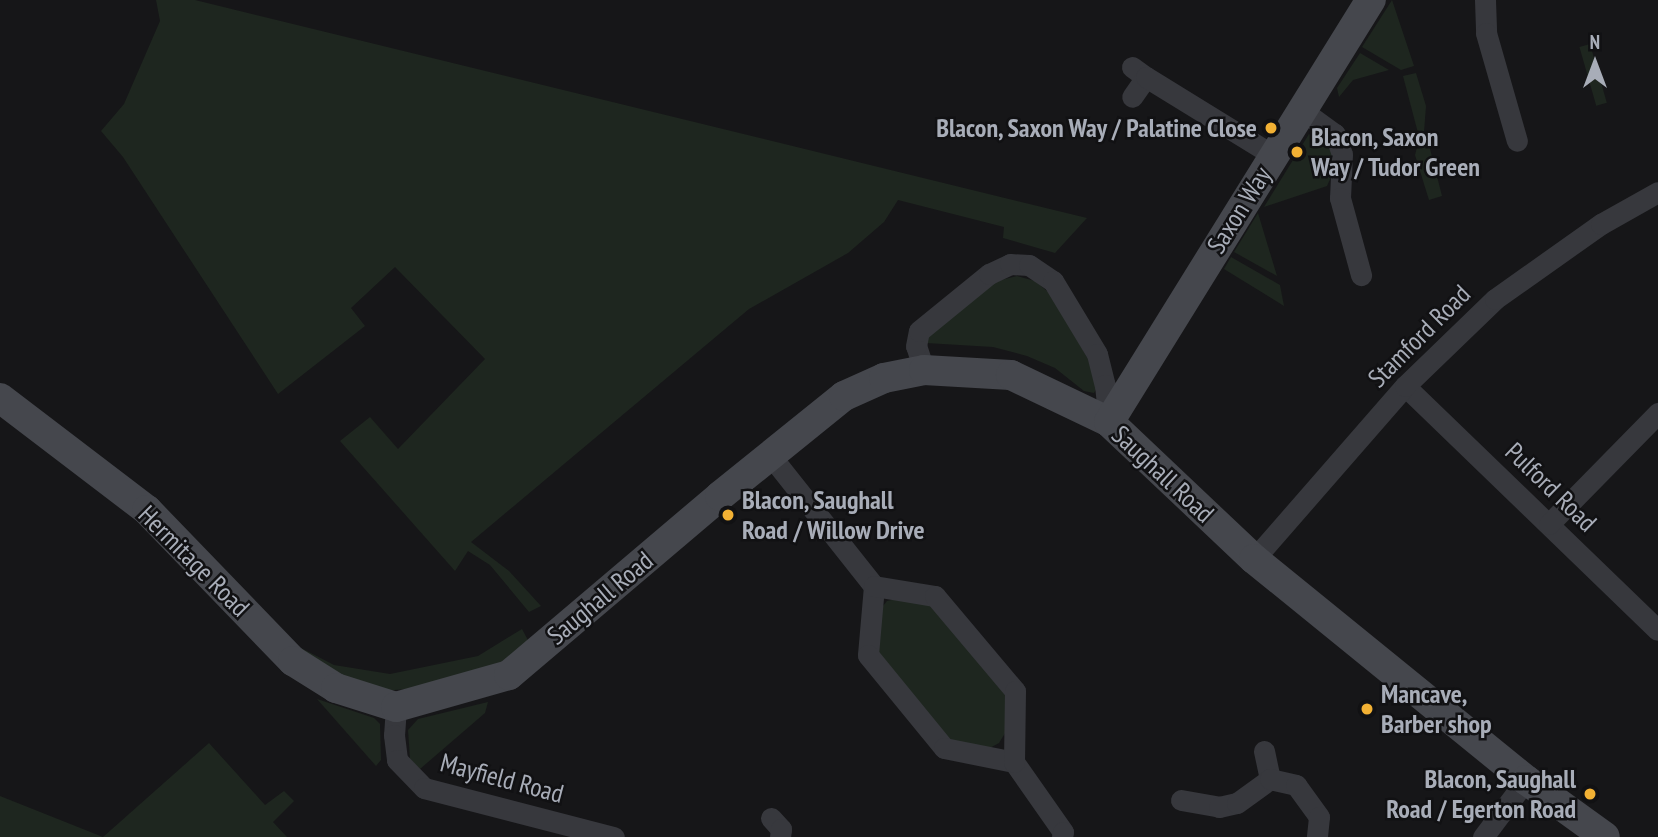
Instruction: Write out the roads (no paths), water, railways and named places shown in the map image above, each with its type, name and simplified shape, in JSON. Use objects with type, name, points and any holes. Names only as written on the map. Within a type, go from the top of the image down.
[{"type":"street","name":"Saxon Way","points":[[1109,422],[1371,0]]},
{"type":"street","points":[[1485,0],[1486,33],[1509,134]]},
{"type":"street","points":[[1132,97],[1139,72],[1273,155]]},
{"type":"street","points":[[1303,111],[1335,134],[1342,154],[1340,198],[1364,262]]},
{"type":"street","name":"Stamford Road","points":[[1254,559],[1405,386],[1495,299],[1601,224],[1658,192]]},
{"type":"street","points":[[924,370],[916,346],[919,331],[989,274],[1010,264],[1029,265],[1053,281],[1097,354],[1105,385],[1109,422]]},
{"type":"street","name":"Saughall Road","points":[[397,707],[509,675],[844,396],[884,378],[924,370],[1011,375],[1109,422],[1254,559],[1526,780],[1605,837]]},
{"type":"street","name":"Pulford Road","points":[[1405,386],[1658,630]]},
{"type":"street","name":"Hermitage Road","points":[[0,398],[147,510],[293,661],[336,688],[397,707]]},
{"type":"street","points":[[1549,524],[1658,413]]},
{"type":"street","points":[[770,455],[874,586],[935,596],[1015,691],[1014,762],[1063,832],[1062,837]]},
{"type":"street","points":[[874,586],[868,654],[944,748],[1014,762]]},
{"type":"street","name":"Mayfield Road","points":[[397,707],[394,735],[397,760],[424,788],[614,837]]},
{"type":"street","points":[[1264,751],[1270,779]]},
{"type":"street","points":[[1181,799],[1219,807],[1237,803],[1270,779],[1296,785],[1319,817],[1317,837]]},
{"type":"street","points":[[1483,837],[1526,780]]},
{"type":"place","name":"Blacon, Saxon Way / Palatine Close","points":[[1271,128]]},
{"type":"place","name":"Blacon, Saxon Way / Tudor Green","points":[[1297,152]]},
{"type":"place","name":"Blacon, Saughall Road / Willow Drive","points":[[728,515]]},
{"type":"place","name":"Mancave, Barber shop","points":[[1367,709]]},
{"type":"place","name":"Blacon, Saughall Road / Egerton Road","points":[[1590,794]]}]
